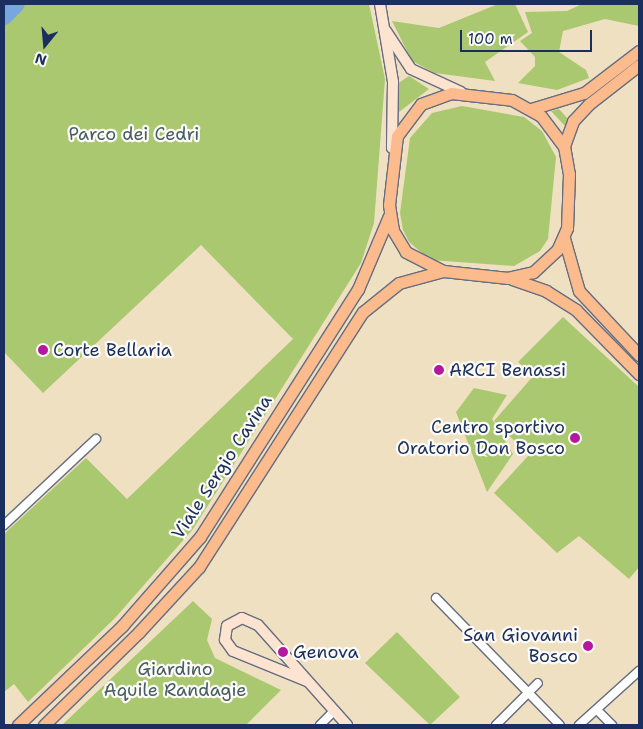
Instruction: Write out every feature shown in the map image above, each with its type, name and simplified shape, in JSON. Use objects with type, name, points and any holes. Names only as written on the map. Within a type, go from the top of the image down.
[{"type":"main road","points":[[532,109],[584,93],[639,51]]},
{"type":"main road","points":[[564,146],[573,121],[588,104],[639,65]]},
{"type":"main road","points":[[639,356],[579,291],[564,238],[569,195],[564,146],[553,128],[532,109],[502,97],[464,93],[436,96],[412,112],[397,136],[392,156],[389,216],[406,252],[443,271],[508,278],[563,300],[639,374]]},
{"type":"main road","name":"Viale Sergio Cavina","points":[[18,725],[122,626],[200,537],[358,289],[389,216]]},
{"type":"main road","points":[[508,278],[542,266],[564,238]]},
{"type":"main road","name":"Viale Sergio Cavina","points":[[44,725],[139,632],[199,567],[363,312],[400,283],[443,271]]},
{"type":"street","points":[[380,4],[393,82],[392,156]]},
{"type":"street","points":[[385,29],[411,69],[464,93]]},
{"type":"street","points":[[4,525],[96,439]]},
{"type":"street","points":[[436,598],[560,725]]},
{"type":"street","points":[[307,681],[233,651],[225,640],[227,626],[242,618],[258,625],[347,725]]},
{"type":"street","points":[[579,725],[598,711],[639,671]]},
{"type":"street","points":[[496,725],[538,683]]},
{"type":"street","points":[[320,725],[334,711]]},
{"type":"street","points":[[598,711],[612,725]]},
{"type":"green space","name":"Parco dei Cedri","points":[[17,4],[369,4],[385,79],[374,223],[361,263],[193,529],[115,618],[28,702],[14,684],[4,692],[4,534],[86,458],[127,499],[293,339],[201,245],[43,393],[4,352],[4,17]]},
{"type":"green space","points":[[498,4],[515,4],[528,32],[485,62],[495,81],[435,73],[412,61],[392,21],[439,28]]},
{"type":"green space","points":[[582,4],[639,4],[639,26],[605,19],[563,31],[559,52],[586,70],[589,78],[557,90],[518,83],[535,66],[535,57],[520,41],[532,33],[525,12],[567,11]]},
{"type":"green space","points":[[409,76],[429,89],[399,112],[397,84]]},
{"type":"green space","points":[[462,106],[524,117],[542,131],[556,157],[548,239],[540,251],[514,266],[430,260],[409,242],[403,230],[400,213],[410,138],[432,113]]},
{"type":"green space","points":[[559,109],[568,119],[565,126],[551,111]]},
{"type":"green space","name":"Centro sportivo Oratorio Don Bosco","points":[[563,317],[639,387],[639,567],[629,579],[579,536],[557,553],[494,493],[529,455],[494,421],[534,375],[518,362]]},
{"type":"green space","points":[[474,388],[507,395],[492,419],[513,454],[487,492],[456,412]]},
{"type":"green space","name":"Giardino Aquile Randagie","points":[[193,601],[212,619],[207,640],[215,658],[281,690],[246,725],[62,725]]},
{"type":"green space","points":[[397,632],[460,697],[430,725],[365,663]]},
{"type":"waterway","points":[[4,17],[17,4]]},
{"type":"place","name":"Corte Bellaria","points":[[43,350]]},
{"type":"place","name":"ARCI Benassi","points":[[439,370]]},
{"type":"place","name":"Centro sportivo Oratorio Don Bosco","points":[[575,438]]},
{"type":"place","name":"San Giovanni Bosco","points":[[588,646]]},
{"type":"place","name":"Genova","points":[[283,652]]}]
